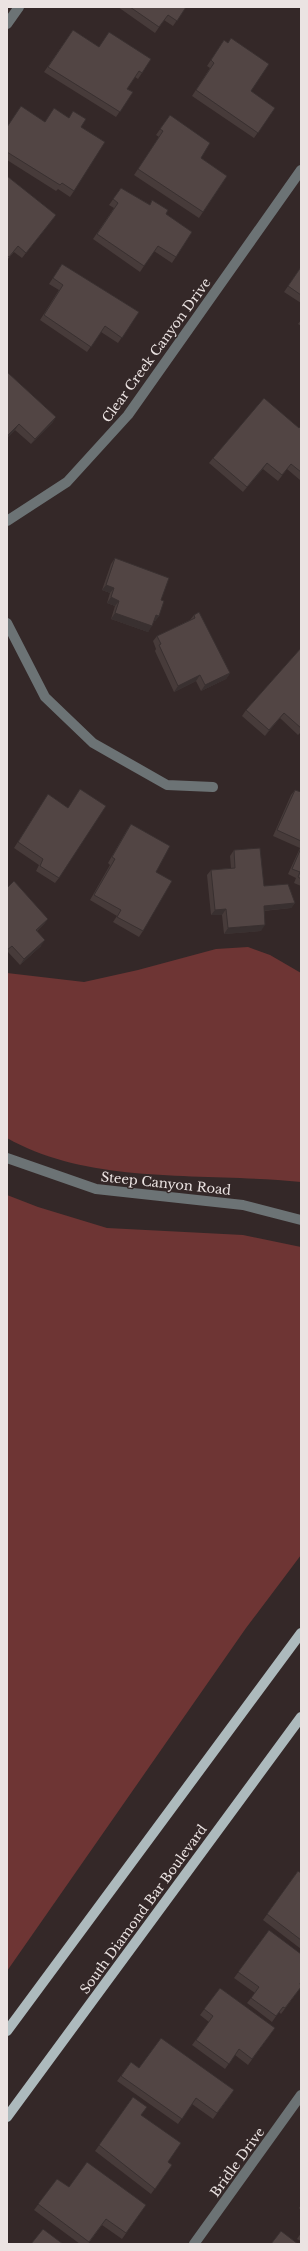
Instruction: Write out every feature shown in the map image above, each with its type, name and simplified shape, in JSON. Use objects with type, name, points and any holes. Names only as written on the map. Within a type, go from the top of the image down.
[{"type":"main road","points":[[7,2031],[301,1633]]},
{"type":"main road","name":"South Diamond Bar Boulevard","points":[[7,2117],[301,1717]]},
{"type":"street","points":[[7,24],[19,7]]},
{"type":"street","name":"Clear Creek Canyon Drive","points":[[7,521],[67,482],[128,415],[301,170]]},
{"type":"street","points":[[7,623],[45,697],[92,743],[167,785],[213,787]]},
{"type":"street","name":"Steep Canyon Road","points":[[7,1158],[96,1189],[243,1205],[301,1220]]},
{"type":"street","name":"Bridle Drive","points":[[194,2244],[301,2095]]},
{"type":"shaded area","points":[[248,947],[270,955],[301,973],[301,1182],[150,1174],[112,1170],[75,1164],[40,1153],[7,1138],[7,973],[84,982],[138,970],[216,949]]},
{"type":"shaded area","points":[[7,1195],[38,1207],[107,1228],[243,1235],[301,1247],[301,1555],[246,1628],[7,1971]]},
{"type":"building","points":[[130,7],[186,7],[177,21],[168,15],[159,27]]},
{"type":"building","points":[[73,30],[99,47],[109,32],[151,59],[142,73],[139,71],[127,89],[133,92],[120,112],[48,67]]},
{"type":"building","points":[[231,38],[269,64],[251,91],[275,108],[258,133],[196,90],[214,63],[211,60],[224,40],[228,43]]},
{"type":"building","points":[[21,106],[45,122],[54,108],[69,118],[73,111],[86,119],[81,127],[105,142],[74,191],[62,183],[60,185],[7,152],[7,127]]},
{"type":"building","points":[[170,115],[210,143],[201,158],[227,176],[203,212],[138,169],[163,131],[160,129]]},
{"type":"building","points":[[7,176],[56,215],[26,253],[18,246],[9,257],[7,255]]},
{"type":"building","points":[[121,188],[150,205],[152,200],[168,210],[166,214],[192,232],[176,257],[158,246],[144,266],[97,234],[118,203],[113,199]]},
{"type":"building","points":[[62,264],[139,312],[122,338],[105,326],[91,347],[44,315],[63,285],[53,278]]},
{"type":"building","points":[[301,267],[301,295],[288,286]]},
{"type":"building","points":[[7,372],[56,417],[35,439],[19,424],[7,436]]},
{"type":"building","points":[[264,398],[299,428],[301,426],[301,472],[291,464],[282,475],[267,463],[247,487],[213,458]]},
{"type":"building","points":[[115,558],[169,578],[161,600],[164,601],[159,616],[156,615],[152,626],[115,613],[119,601],[111,597],[114,588],[106,585]]},
{"type":"building","points":[[199,612],[230,673],[205,685],[200,675],[178,686],[159,645],[161,644],[157,636],[195,618],[194,615]]},
{"type":"building","points":[[301,648],[301,728],[284,713],[269,730],[246,710]]},
{"type":"building","points":[[80,789],[106,806],[59,878],[40,866],[43,859],[18,842],[48,794],[68,808]]},
{"type":"building","points":[[295,790],[301,792],[301,841],[277,830]]},
{"type":"building","points":[[131,824],[170,846],[156,872],[172,881],[143,931],[117,917],[121,910],[94,895],[115,859],[112,857]]},
{"type":"building","points":[[260,848],[264,886],[288,884],[295,903],[264,906],[265,925],[228,928],[226,909],[215,910],[211,870],[235,868],[234,850]]},
{"type":"building","points":[[301,848],[301,879],[298,877],[300,872],[292,869]]},
{"type":"building","points":[[14,881],[48,919],[36,930],[45,940],[24,959],[12,946],[7,950],[7,888]]},
{"type":"building","points":[[298,1871],[301,1873],[301,1940],[267,1914]]},
{"type":"building","points":[[269,1930],[301,1954],[301,1987],[285,2008],[283,2007],[276,2016],[251,1998],[259,1987],[238,1972]]},
{"type":"building","points":[[220,1988],[275,2028],[252,2059],[239,2049],[229,2064],[196,2040],[213,2016],[204,2009]]},
{"type":"building","points":[[161,2038],[234,2090],[217,2113],[196,2098],[182,2119],[121,2076],[131,2062],[139,2068]]},
{"type":"building","points":[[133,2097],[147,2107],[141,2115],[181,2143],[168,2162],[172,2165],[155,2189],[99,2145]]},
{"type":"building","points":[[87,2162],[146,2205],[126,2233],[106,2219],[89,2242],[38,2204],[57,2179],[69,2187]]},
{"type":"building","points":[[43,2229],[63,2244],[31,2244]]},
{"type":"building","points":[[281,2231],[298,2244],[271,2244]]}]
